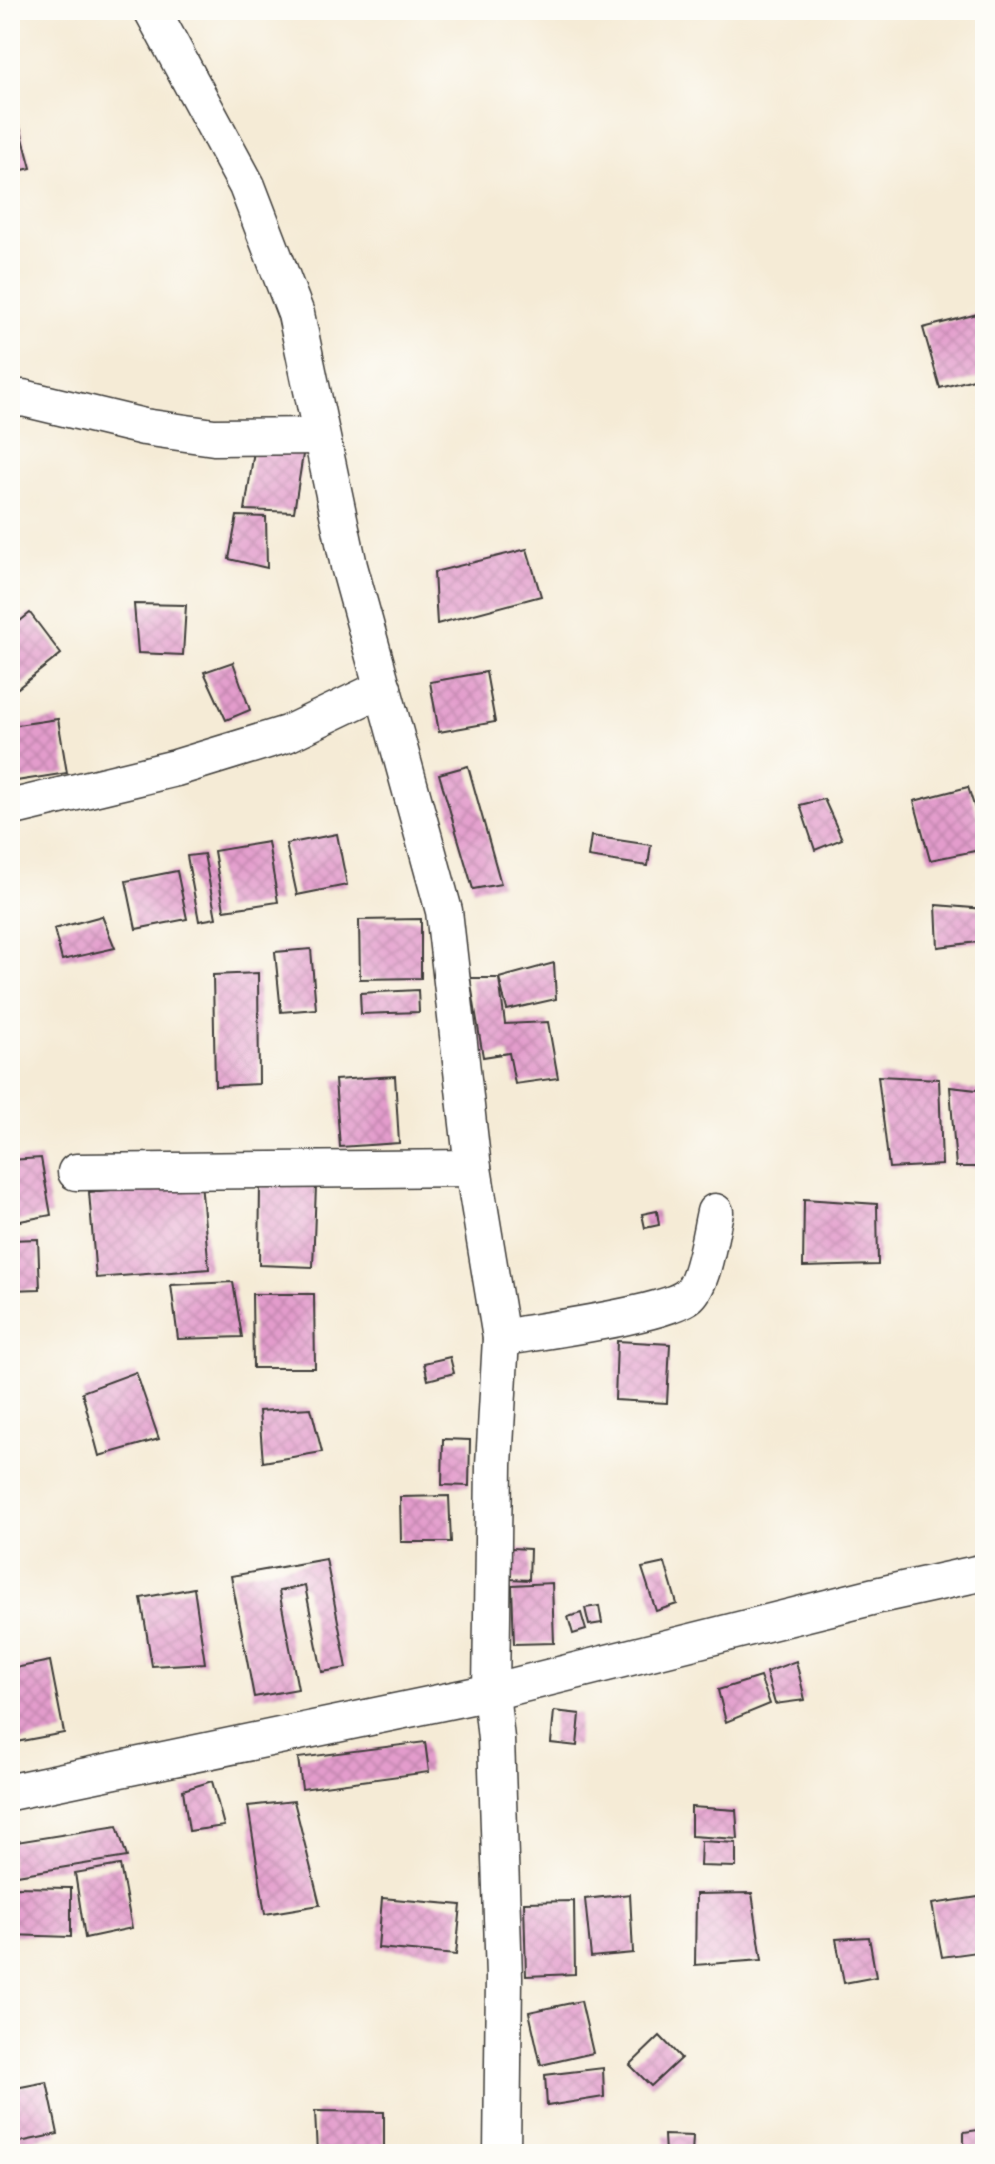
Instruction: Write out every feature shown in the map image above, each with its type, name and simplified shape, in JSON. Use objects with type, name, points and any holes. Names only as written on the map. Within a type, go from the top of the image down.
[{"type":"street","points":[[152,10],[247,186],[296,314],[349,566],[444,911],[473,1168],[501,1338],[494,1465],[491,1692],[496,1739],[504,1977],[502,2154]]},
{"type":"street","points":[[10,400],[23,398],[144,427],[214,437],[321,436]]},
{"type":"street","points":[[10,808],[176,768],[287,734],[383,688]]},
{"type":"street","points":[[76,1172],[473,1168]]},
{"type":"street","points":[[501,1338],[664,1309],[690,1295],[701,1273],[715,1212]]},
{"type":"street","points":[[10,1792],[491,1692],[875,1596],[985,1572]]},
{"type":"building","points":[[20,127],[31,168],[10,173],[10,129]]},
{"type":"building","points":[[985,312],[985,376],[940,388],[923,328]]},
{"type":"building","points":[[255,444],[304,448],[294,512],[245,510]]},
{"type":"building","points":[[237,516],[266,517],[267,568],[229,559]]},
{"type":"building","points":[[527,549],[541,596],[437,624],[434,572]]},
{"type":"building","points":[[134,604],[186,605],[183,655],[138,653]]},
{"type":"building","points":[[30,613],[61,654],[18,688],[10,678],[10,629]]},
{"type":"building","points":[[233,662],[250,710],[226,720],[204,672]]},
{"type":"building","points":[[486,672],[495,722],[439,732],[430,682]]},
{"type":"building","points":[[58,719],[67,773],[10,782],[10,726]]},
{"type":"building","points":[[468,766],[501,884],[473,889],[439,774]]},
{"type":"building","points":[[968,787],[985,849],[930,860],[914,801]]},
{"type":"building","points":[[824,799],[842,839],[815,850],[800,805]]},
{"type":"building","points":[[337,834],[347,885],[297,895],[286,844]]},
{"type":"building","points":[[591,836],[651,845],[648,866],[588,857]]},
{"type":"building","points":[[268,842],[278,902],[224,910],[214,851]]},
{"type":"building","points":[[204,854],[216,918],[199,921],[187,856]]},
{"type":"building","points":[[177,871],[187,919],[136,929],[126,881]]},
{"type":"building","points":[[936,905],[985,909],[985,941],[938,947]]},
{"type":"building","points":[[102,916],[115,948],[62,960],[54,929]]},
{"type":"building","points":[[421,919],[421,978],[360,979],[359,920]]},
{"type":"building","points":[[311,949],[316,1009],[281,1012],[275,952]]},
{"type":"building","points":[[554,963],[556,999],[507,1010],[499,978]]},
{"type":"building","points":[[258,973],[259,1084],[215,1086],[213,975]]},
{"type":"building","points":[[470,978],[499,978],[505,1024],[548,1022],[558,1078],[515,1084],[509,1053],[483,1057]]},
{"type":"building","points":[[418,990],[419,1012],[361,1014],[360,993]]},
{"type":"building","points":[[395,1076],[399,1143],[340,1147],[335,1080]]},
{"type":"building","points":[[878,1076],[939,1079],[942,1165],[889,1168]]},
{"type":"building","points":[[950,1087],[985,1091],[985,1167],[956,1167]]},
{"type":"building","points":[[41,1158],[51,1215],[10,1223],[10,1160]]},
{"type":"building","points":[[201,1182],[209,1269],[96,1278],[89,1192]]},
{"type":"building","points":[[260,1185],[316,1186],[313,1267],[259,1265]]},
{"type":"building","points":[[804,1199],[877,1204],[878,1265],[803,1267]]},
{"type":"building","points":[[657,1211],[659,1225],[645,1228],[642,1214]]},
{"type":"building","points":[[38,1239],[40,1289],[10,1290],[10,1240]]},
{"type":"building","points":[[233,1282],[242,1337],[178,1339],[171,1285]]},
{"type":"building","points":[[252,1294],[314,1294],[315,1368],[253,1368]]},
{"type":"building","points":[[617,1341],[670,1344],[667,1403],[615,1400]]},
{"type":"building","points":[[450,1357],[454,1373],[428,1380],[424,1363]]},
{"type":"building","points":[[136,1372],[159,1439],[99,1456],[82,1392]]},
{"type":"building","points":[[311,1408],[322,1452],[263,1462],[259,1411]]},
{"type":"building","points":[[443,1439],[470,1440],[469,1486],[442,1485]]},
{"type":"building","points":[[449,1496],[451,1542],[401,1542],[400,1497]]},
{"type":"building","points":[[511,1548],[530,1549],[529,1580],[510,1579]]},
{"type":"building","points":[[326,1559],[347,1668],[322,1672],[305,1586],[279,1591],[298,1689],[254,1697],[231,1576]]},
{"type":"building","points":[[665,1563],[677,1604],[656,1611],[642,1568]]},
{"type":"building","points":[[552,1583],[554,1643],[514,1644],[512,1585]]},
{"type":"building","points":[[194,1588],[205,1663],[152,1666],[141,1598]]},
{"type":"building","points":[[599,1606],[602,1623],[589,1625],[585,1608]]},
{"type":"building","points":[[581,1613],[586,1630],[573,1634],[568,1617]]},
{"type":"building","points":[[50,1661],[64,1733],[16,1742],[10,1711],[10,1669]]},
{"type":"building","points":[[796,1661],[805,1700],[775,1704],[766,1672]]},
{"type":"building","points":[[760,1677],[770,1704],[726,1722],[718,1690]]},
{"type":"building","points":[[554,1711],[580,1714],[577,1746],[551,1743]]},
{"type":"building","points":[[425,1742],[429,1772],[302,1789],[298,1758]]},
{"type":"building","points":[[212,1781],[224,1826],[189,1831],[183,1790]]},
{"type":"building","points":[[294,1801],[320,1905],[265,1914],[248,1806]]},
{"type":"building","points":[[691,1807],[736,1810],[738,1839],[691,1836]]},
{"type":"building","points":[[117,1826],[127,1857],[11,1876],[10,1843]]},
{"type":"building","points":[[701,1841],[736,1843],[736,1867],[700,1866]]},
{"type":"building","points":[[120,1865],[132,1928],[85,1938],[75,1873]]},
{"type":"building","points":[[10,1887],[71,1888],[71,1937],[10,1935]]},
{"type":"building","points":[[752,1893],[762,1960],[695,1965],[696,1894]]},
{"type":"building","points":[[630,1894],[633,1953],[591,1957],[585,1899]]},
{"type":"building","points":[[985,1896],[985,1951],[942,1957],[932,1904]]},
{"type":"building","points":[[382,1898],[461,1905],[456,1955],[378,1948]]},
{"type":"building","points":[[574,1901],[575,1974],[526,1976],[524,1902]]},
{"type":"building","points":[[869,1937],[876,1977],[844,1983],[836,1939]]},
{"type":"building","points":[[581,2001],[593,2053],[541,2065],[529,2012]]},
{"type":"building","points":[[660,2036],[681,2058],[651,2086],[630,2065]]},
{"type":"building","points":[[603,2068],[604,2097],[547,2106],[545,2075]]},
{"type":"building","points":[[47,2082],[58,2134],[10,2144],[10,2089]]},
{"type":"building","points":[[315,2111],[384,2112],[384,2154],[317,2154]]},
{"type":"building","points":[[985,2129],[985,2154],[964,2154],[964,2132]]},
{"type":"building","points":[[664,2135],[693,2136],[692,2154],[665,2154]]}]
